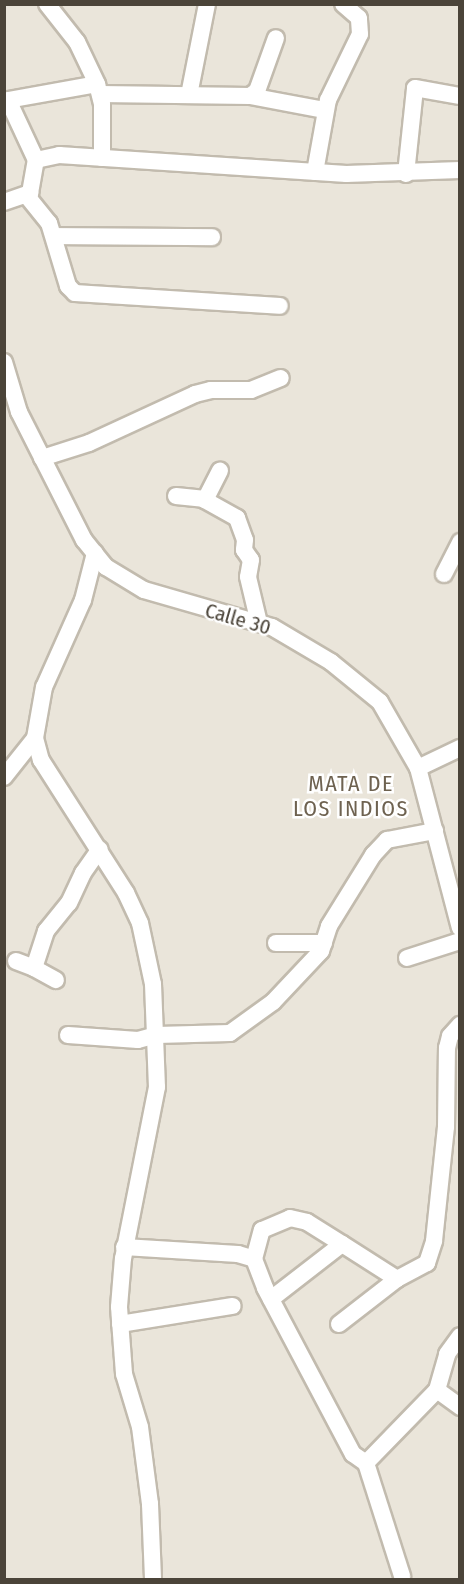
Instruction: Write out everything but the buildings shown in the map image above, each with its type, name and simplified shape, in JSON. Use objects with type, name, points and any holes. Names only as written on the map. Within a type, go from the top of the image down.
[{"type":"street","points":[[47,4],[77,42],[99,89],[102,158]]},
{"type":"street","points":[[189,95],[207,4]]},
{"type":"street","points":[[315,172],[324,110],[360,34],[359,18],[343,4]]},
{"type":"street","points":[[250,96],[257,91],[276,38]]},
{"type":"street","points":[[406,174],[415,88],[459,96]]},
{"type":"street","points":[[4,202],[27,196],[34,187],[36,160],[8,100],[99,89],[189,95],[250,96],[324,110]]},
{"type":"street","points":[[36,160],[59,154],[315,172],[406,174],[459,170]]},
{"type":"street","points":[[27,196],[39,209],[54,236],[68,286],[75,294],[280,306]]},
{"type":"street","points":[[54,236],[212,237]]},
{"type":"street","name":"Calle 30","points":[[5,365],[19,412],[84,540],[106,567],[144,590],[260,623],[331,662],[372,695],[404,739],[418,768],[435,831],[452,872],[459,928]]},
{"type":"street","points":[[42,458],[89,443],[195,394],[211,390],[251,390],[281,378]]},
{"type":"street","points":[[205,500],[220,471]]},
{"type":"street","points":[[176,496],[205,500],[237,519],[244,540],[243,550],[251,560],[248,577],[260,623]]},
{"type":"street","points":[[444,574],[459,542]]},
{"type":"street","points":[[94,553],[83,600],[44,687],[34,738],[41,760],[100,849],[140,923],[153,984],[157,1035],[157,1087],[124,1247],[120,1324],[124,1374],[142,1438],[150,1504],[153,1580]]},
{"type":"street","points":[[4,777],[13,753],[34,738]]},
{"type":"street","points":[[418,768],[459,748]]},
{"type":"street","points":[[68,1035],[138,1040],[157,1035],[230,1033],[273,1002],[321,951],[340,908],[387,840],[435,831]]},
{"type":"street","points":[[34,968],[46,931],[69,903],[82,873],[100,849]]},
{"type":"street","points":[[406,958],[459,941]]},
{"type":"street","points":[[276,943],[324,943]]},
{"type":"street","points":[[16,961],[56,980]]},
{"type":"street","points":[[339,1324],[397,1279],[429,1260],[439,1217],[446,1127],[447,1048],[450,1036],[459,1025]]},
{"type":"street","points":[[397,1279],[315,1226],[290,1218],[262,1230],[254,1259],[271,1299],[353,1454],[366,1463],[402,1575]]},
{"type":"street","points":[[271,1299],[342,1244]]},
{"type":"street","points":[[124,1247],[238,1254],[254,1259]]},
{"type":"street","points":[[120,1324],[233,1306]]},
{"type":"street","points":[[366,1463],[437,1390],[447,1354],[459,1336]]},
{"type":"street","points":[[437,1390],[459,1407]]},
{"type":"shaded area","points":[[5,5],[459,5],[459,1579],[5,1579]]},
{"type":"district","name":"MATA DE LOS INDIOS","points":[[351,796]]}]
